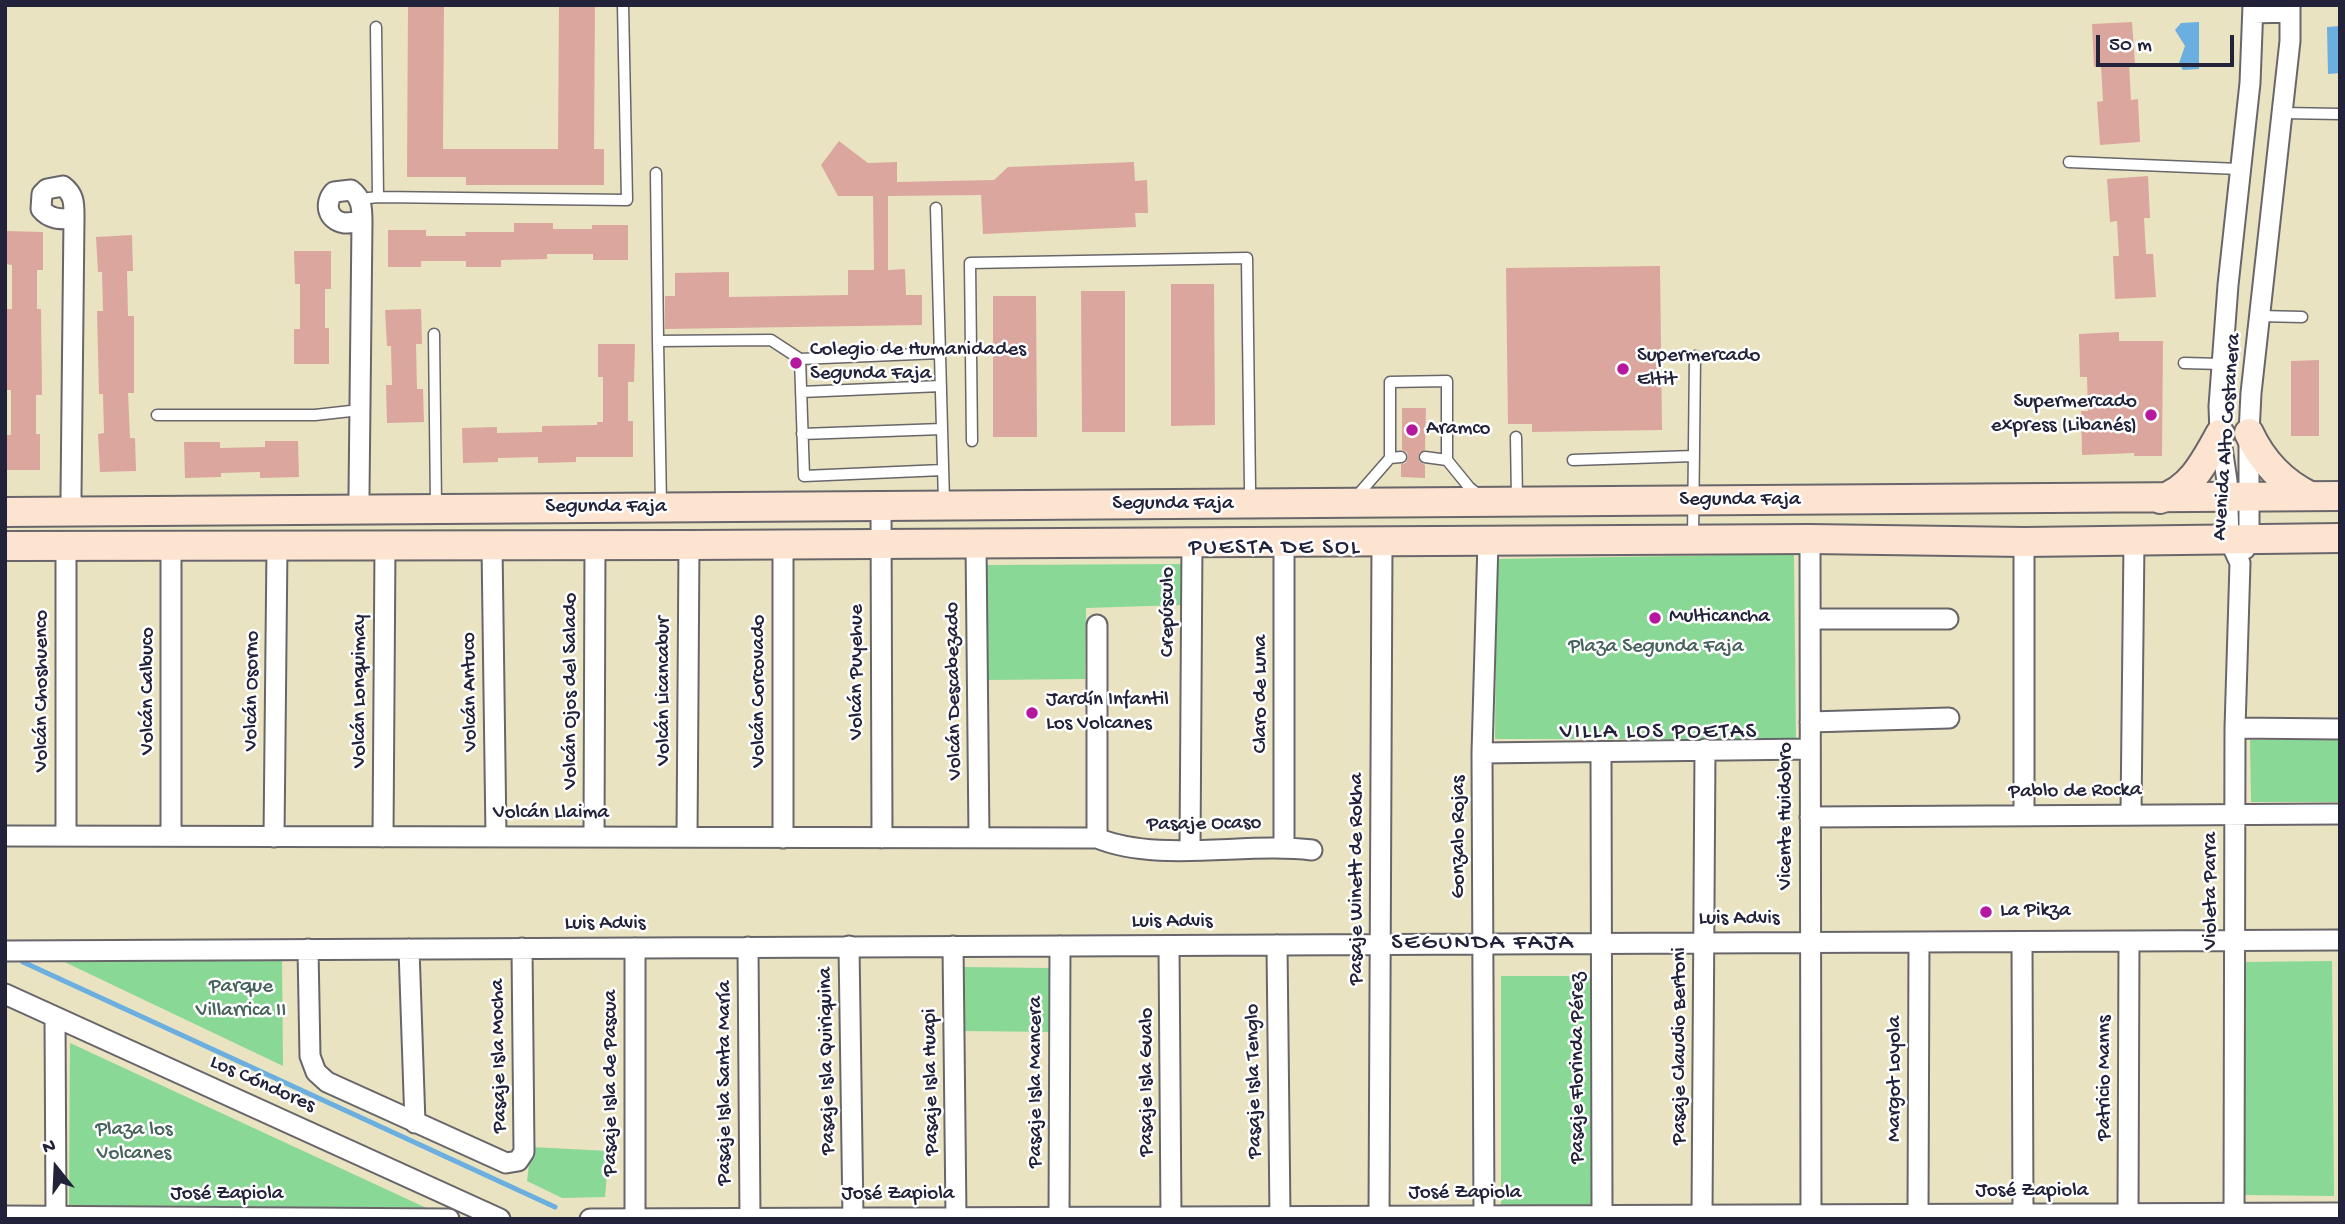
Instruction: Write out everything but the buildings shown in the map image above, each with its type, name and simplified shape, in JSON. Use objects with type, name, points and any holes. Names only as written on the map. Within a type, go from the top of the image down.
[{"type":"main road","points":[[2249,433],[2256,449],[2275,473],[2292,487],[2310,496]]},
{"type":"main road","points":[[2160,499],[2173,495],[2194,475],[2220,434]]},
{"type":"main road","name":"Segunda Faja","points":[[5,512],[2340,496]]},
{"type":"main road","name":"Segunda Faja","points":[[5,546],[1810,539],[2134,541],[2239,547],[2340,538]]},
{"type":"street","points":[[2253,9],[2290,9]]},
{"type":"street","name":"Avenida Alto Costanera","points":[[2239,498],[2220,434],[2219,406],[2239,169],[2250,83],[2253,9]]},
{"type":"street","name":"Avenida Alto Costanera","points":[[2239,547],[2239,498],[2249,433],[2259,317],[2283,113],[2290,41],[2290,9]]},
{"type":"street","points":[[359,510],[362,222],[369,198],[351,190],[334,192],[327,205],[328,212],[339,221],[362,222]]},
{"type":"street","points":[[72,512],[75,219]]},
{"type":"street","points":[[2222,364],[2254,369]]},
{"type":"street","name":"Volcán Puyehue","points":[[881,506],[882,838]]},
{"type":"street","name":"Vicente Huidobro","points":[[1810,539],[1811,1217]]},
{"type":"street","name":"Gonzalo Rojas","points":[[1483,1217],[1482,752],[1488,541]]},
{"type":"street","points":[[2131,814],[2134,541]]},
{"type":"street","name":"Crepúsculo","points":[[1190,849],[1192,542]]},
{"type":"street","name":"Claro de Luna","points":[[1284,542],[1284,847]]},
{"type":"street","name":"Pasaje Winett de Rokha","points":[[1378,1217],[1382,542]]},
{"type":"street","points":[[2024,542],[2024,816]]},
{"type":"street","name":"Volcán Descabezado","points":[[976,544],[979,838]]},
{"type":"street","name":"Volcán Ojos del Salado","points":[[594,837],[595,545]]},
{"type":"street","name":"Volcán Licancabur","points":[[687,837],[689,545]]},
{"type":"street","name":"Volcán Corcovado","points":[[783,545],[783,838]]},
{"type":"street","name":"Volcán Choshuenco","points":[[66,546],[66,836]]},
{"type":"street","name":"Volcán Calbuco","points":[[171,836],[172,546]]},
{"type":"street","name":"Volcán Osorno","points":[[274,836],[278,546]]},
{"type":"street","name":"Volcán Lonquimay","points":[[383,837],[385,546]]},
{"type":"street","name":"Volcán Antuco","points":[[492,546],[496,837]]},
{"type":"street","name":"Violeta Parra","points":[[2234,1216],[2235,729],[2239,547]]},
{"type":"street","points":[[1810,619],[1948,619]]},
{"type":"street","points":[[1097,625],[1097,838]]},
{"type":"street","points":[[1810,722],[1949,718]]},
{"type":"street","points":[[2235,729],[2340,729]]},
{"type":"street","points":[[1482,752],[1810,749]]},
{"type":"street","name":"Pasaje Claudio Bertoni","points":[[1702,1216],[1705,750]]},
{"type":"street","name":"Pasaje Florinda Pérez","points":[[1601,752],[1602,1216]]},
{"type":"street","name":"Pablo de Rocka","points":[[1810,817],[2340,814]]},
{"type":"street","name":"Volcán Llaima","points":[[5,836],[1097,838]]},
{"type":"street","name":"Pasaje Ocaso","points":[[1097,838],[1139,849],[1284,847],[1312,850]]},
{"type":"street","name":"Luis Advis","points":[[5,951],[2340,940]]},
{"type":"street","name":"Patricio Manns","points":[[2128,1214],[2129,941]]},
{"type":"street","name":"Margot Loyola","points":[[1918,1215],[1919,942]]},
{"type":"street","points":[[2022,942],[2023,1215]]},
{"type":"street","name":"Pasaje Isla Tenglo","points":[[1277,945],[1280,1217]]},
{"type":"street","name":"Pasaje Isla Quiriquina","points":[[849,946],[853,1218]]},
{"type":"street","name":"Pasaje Isla Mancera","points":[[1059,1217],[1060,946]]},
{"type":"street","name":"Pasaje Isla Gualo","points":[[1169,946],[1171,1218]]},
{"type":"street","name":"Pasaje Isla Santa María","points":[[748,947],[750,1219]]},
{"type":"street","name":"Pasaje Isla Huapi","points":[[953,947],[956,1218]]},
{"type":"street","name":"Pasaje Isla Mocha","points":[[415,1123],[506,1163],[518,1161],[524,1152],[522,948]]},
{"type":"street","name":"Pasaje Isla de Pascua","points":[[635,948],[635,1219]]},
{"type":"street","points":[[308,949],[310,1056],[316,1072],[327,1082],[415,1123],[409,949]]},
{"type":"street","name":"Los Cóndores","points":[[5,994],[500,1219]]},
{"type":"street","points":[[55,1017],[56,1216]]},
{"type":"street","name":"José Zapiola","points":[[590,1219],[2128,1214],[2234,1216],[2340,1213]]},
{"type":"street","name":"José Zapiola","points":[[5,1216],[449,1219]]},
{"type":"lane","points":[[376,27],[369,198],[628,200],[623,5]]},
{"type":"lane","points":[[2283,113],[2340,114]]},
{"type":"lane","points":[[2069,162],[2239,169]]},
{"type":"lane","points":[[656,173],[661,508]]},
{"type":"lane","points":[[936,208],[944,506]]},
{"type":"lane","points":[[972,441],[970,263],[1247,258],[1250,489]]},
{"type":"lane","points":[[2259,317],[2302,317]]},
{"type":"lane","points":[[434,334],[436,509]]},
{"type":"lane","points":[[658,341],[771,340],[800,359],[940,353]]},
{"type":"lane","points":[[1692,540],[1695,356]]},
{"type":"lane","points":[[800,359],[804,476],[943,470]]},
{"type":"lane","points":[[2184,363],[2222,364]]},
{"type":"lane","points":[[1349,504],[1396,457],[1390,382],[1447,382],[1447,460],[1469,487],[1489,503]]},
{"type":"lane","points":[[801,392],[941,386]]},
{"type":"lane","points":[[157,415],[315,415],[360,410]]},
{"type":"lane","points":[[802,434],[942,429]]},
{"type":"lane","points":[[1516,437],[1517,502]]},
{"type":"lane","points":[[1573,460],[1694,456]]},
{"type":"lane","points":[[1425,457],[1447,460]]},
{"type":"green space","name":"Plaza Segunda Faja","points":[[1794,554],[1796,739],[1495,739],[1497,559]]},
{"type":"green space","points":[[1183,564],[1182,605],[1086,608],[1085,679],[988,680],[986,565]]},
{"type":"green space","points":[[2250,740],[2340,740],[2340,802],[2251,802]]},
{"type":"green space","name":"Parque Villarrica II","points":[[54,957],[282,958],[283,1066]]},
{"type":"green space","points":[[2332,961],[2334,1196],[2244,1195],[2244,962]]},
{"type":"green space","points":[[963,967],[1051,968],[1050,1032],[962,1031]]},
{"type":"green space","points":[[1501,976],[1592,976],[1592,1209],[1501,1210]]},
{"type":"green space","name":"Plaza los Volcanes","points":[[70,1043],[433,1211],[69,1207]]},
{"type":"green space","points":[[531,1147],[609,1151],[605,1197],[562,1198],[527,1181]]},
{"type":"water","points":[[2199,22],[2199,69],[2183,70],[2179,63],[2185,46],[2175,30],[2181,23]]},
{"type":"water","points":[[2340,26],[2340,73],[2328,74],[2327,27]]},
{"type":"waterway","points":[[23,962],[555,1207]]},
{"type":"place","name":"Colegio de Humanidades Segunda Faja","points":[[796,363]]},
{"type":"place","name":"Supermercado Eltit","points":[[1623,369]]},
{"type":"place","name":"Supermercado express (Libanés)","points":[[2151,415]]},
{"type":"place","name":"Aramco","points":[[1412,430]]},
{"type":"place","name":"Multicancha","points":[[1655,618]]},
{"type":"place","name":"Jardín Infantil Los Volcanes","points":[[1032,713]]},
{"type":"place","name":"La Pikza","points":[[1986,912]]},
{"type":"district","name":"PUESTA DE SOL","points":[[1275,549]]},
{"type":"district","name":"VILLA LOS POETAS","points":[[1659,733]]},
{"type":"district","name":"SEGUNDA FAJA","points":[[1483,944]]}]
